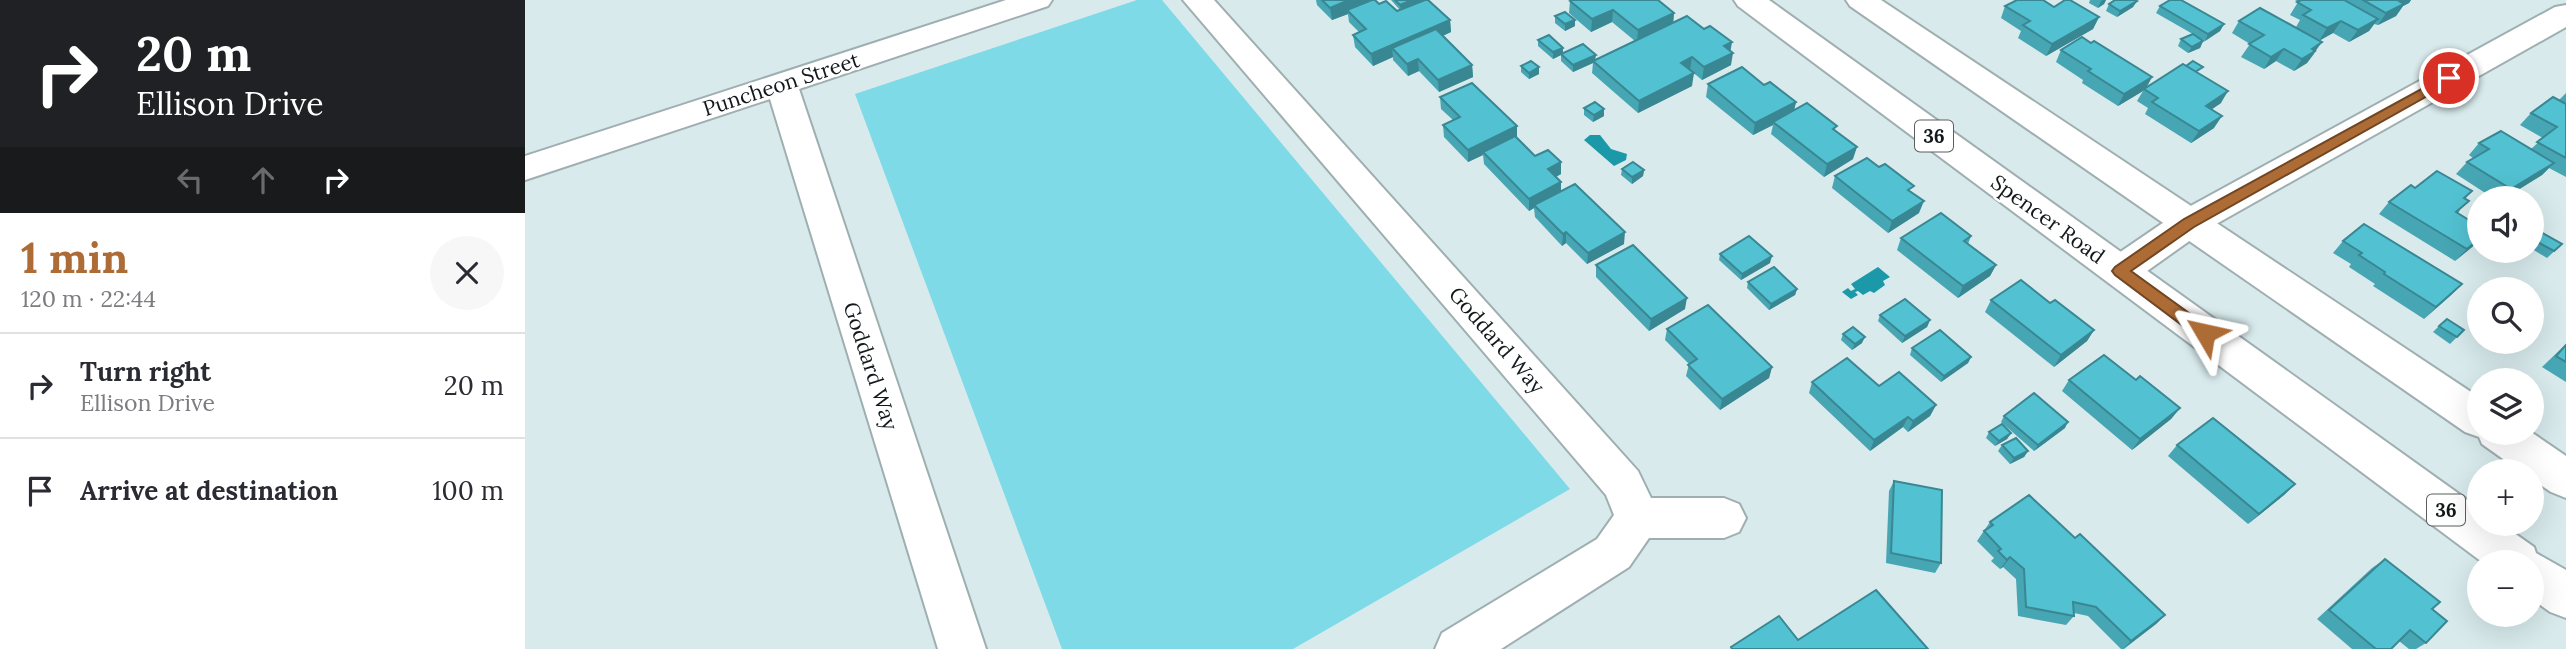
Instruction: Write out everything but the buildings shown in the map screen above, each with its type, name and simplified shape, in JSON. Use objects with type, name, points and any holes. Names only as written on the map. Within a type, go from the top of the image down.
[{"type":"street","name":"Puncheon Street","points":[[525,168],[1037,0]]},
{"type":"street","name":"Goddard Way","points":[[1199,0],[1623,484],[1637,518]]},
{"type":"street","name":"Spencer Road","points":[[1749,0],[2502,550]]},
{"type":"street","points":[[1861,0],[2467,411]]},
{"type":"street","points":[[2120,271],[2189,223],[2566,13]]},
{"type":"street","name":"Goddard Way","points":[[781,84],[962,649]]},
{"type":"street","points":[[2516,445],[2566,479]]},
{"type":"street","points":[[1459,649],[1613,553],[1637,518],[1724,518]]},
{"type":"street","points":[[2544,581],[2566,597]]},
{"type":"shaded area","points":[[1137,0],[1162,0],[1570,489],[1293,649],[1062,649],[855,94]]},
{"type":"shaded area","points":[[1590,135],[1600,135],[1611,149],[1627,154],[1626,160],[1614,166],[1584,140]]},
{"type":"shaded area","points":[[1878,267],[1890,277],[1883,281],[1885,285],[1874,293],[1870,291],[1863,295],[1858,291],[1855,292],[1858,295],[1851,299],[1842,292],[1848,288],[1851,291],[1855,289],[1851,284]]},
{"type":"route","points":[[2205,333],[2120,271],[2189,223],[2449,78]]}]
